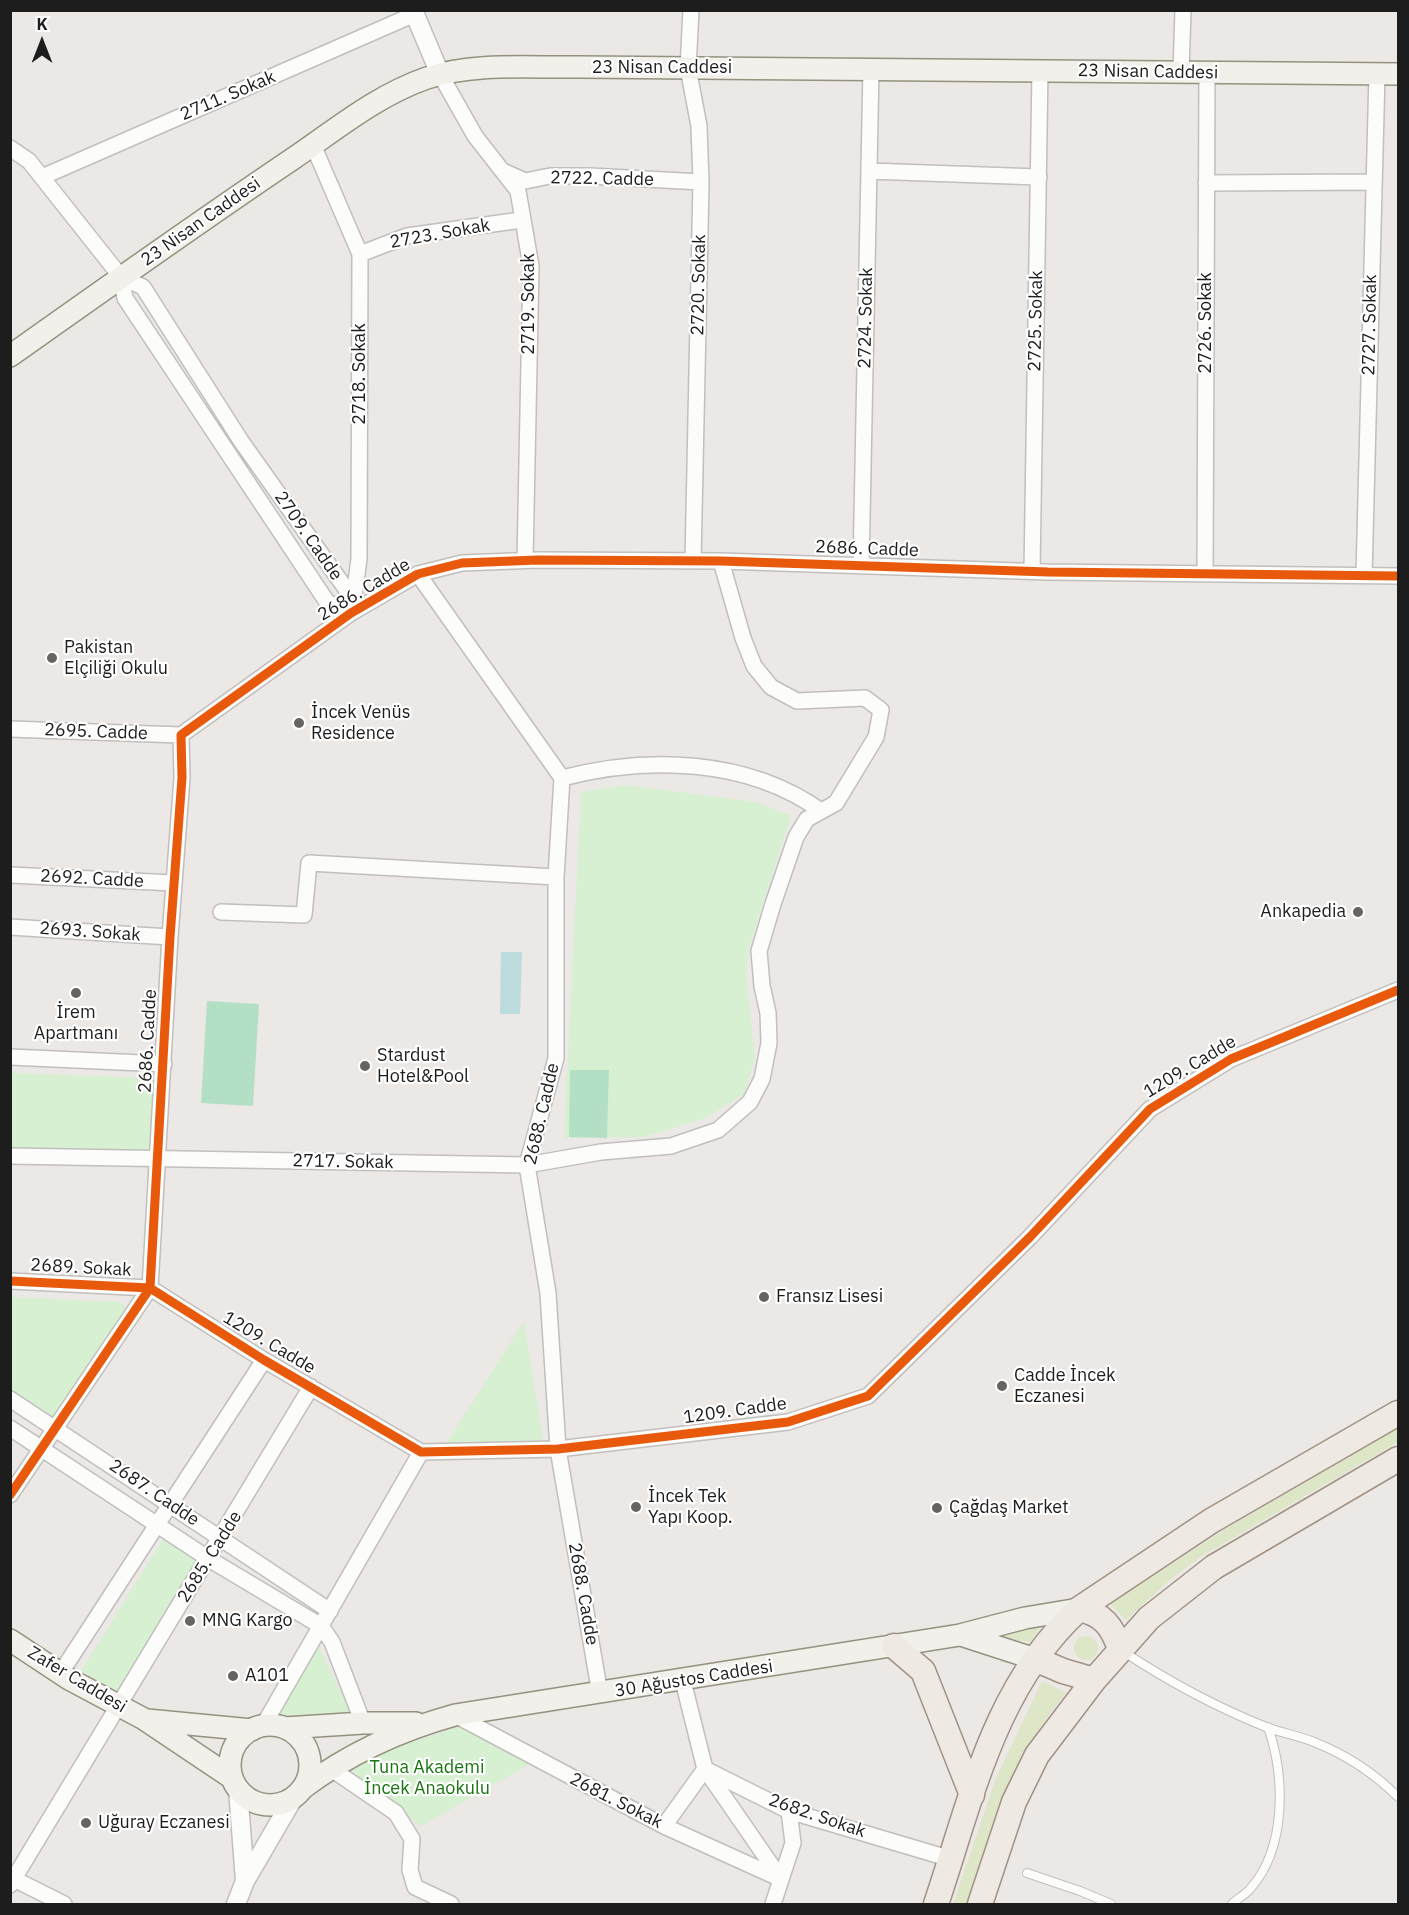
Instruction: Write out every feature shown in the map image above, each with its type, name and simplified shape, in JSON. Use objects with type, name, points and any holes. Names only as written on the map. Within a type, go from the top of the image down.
[{"type":"main road","name":"23 Nisan Caddesi","points":[[10,356],[383,98],[440,74],[481,68],[688,68],[1398,74]]},
{"type":"main road","points":[[936,1905],[996,1724],[1035,1659],[1055,1632],[1078,1609],[1211,1521],[1398,1413]]},
{"type":"main road","points":[[981,1905],[1022,1782],[1045,1743],[1120,1649],[1149,1618],[1214,1567],[1398,1459]]},
{"type":"main road","points":[[1078,1609],[1091,1612],[1106,1622],[1114,1631],[1120,1649]]},
{"type":"main road","name":"30 Ağustos Caddesi","points":[[428,1722],[454,1715],[683,1681],[960,1635],[1025,1618],[1078,1609]]},
{"type":"main road","name":"30 Ağustos Caddesi","points":[[960,1635],[1035,1659]]},
{"type":"main road","name":"Zafer Caddesi","points":[[10,1641],[60,1674],[144,1719]]},
{"type":"main road","points":[[894,1646],[923,1671],[972,1795]]},
{"type":"main road","points":[[1035,1659],[1063,1671],[1094,1680]]},
{"type":"main road","points":[[144,1719],[257,1728],[428,1722]]},
{"type":"main road","points":[[144,1719],[258,1803],[270,1805],[298,1793],[330,1768],[428,1722]]},
{"type":"main road","points":[[235,1784],[231,1756],[236,1745],[257,1728]]},
{"type":"main road","points":[[285,1728],[303,1743],[308,1754],[308,1778],[298,1793]]},
{"type":"street","name":"2720. Sokak","points":[[691,10],[688,68],[699,126],[701,182],[693,561]]},
{"type":"street","points":[[1182,72],[1183,10]]},
{"type":"street","points":[[414,12],[440,74]]},
{"type":"street","name":"2711. Sokak","points":[[42,177],[414,12]]},
{"type":"street","name":"2724. Sokak","points":[[861,566],[871,69]]},
{"type":"street","name":"2725. Sokak","points":[[1032,571],[1040,70]]},
{"type":"street","name":"2726. Sokak","points":[[1205,573],[1207,72]]},
{"type":"street","name":"2719. Sokak","points":[[440,74],[475,136],[518,191],[521,220],[526,230],[531,266],[525,560]]},
{"type":"street","name":"2727. Sokak","points":[[1364,575],[1377,74]]},
{"type":"street","name":"2718. Sokak","points":[[314,145],[360,255],[359,559],[351,613]]},
{"type":"street","name":"2709. Cadde","points":[[10,148],[29,161],[122,277],[143,287],[241,441],[346,589],[351,613]]},
{"type":"street","points":[[869,171],[1039,177]]},
{"type":"street","name":"2722. Cadde","points":[[505,172],[525,181],[550,176],[590,176],[701,182]]},
{"type":"street","points":[[1206,183],[1374,182]]},
{"type":"street","name":"2723. Sokak","points":[[360,255],[407,236],[521,220]]},
{"type":"street","name":"2709. Cadde","points":[[122,277],[125,298],[327,602],[351,613]]},
{"type":"street","name":"2686. Cadde","points":[[150,1288],[170,937],[182,778],[181,735],[351,613],[418,574],[462,563],[525,560],[720,561],[1032,571],[1398,576]]},
{"type":"street","name":"2717. Sokak","points":[[10,1156],[527,1165],[601,1152],[671,1146],[718,1130],[750,1102],[762,1078],[769,1043],[768,1013],[762,986],[759,951],[796,837],[807,819],[836,803],[876,737],[881,710],[865,698],[797,701],[771,687],[754,666],[743,638],[720,561]]},
{"type":"street","points":[[418,574],[562,778],[593,770],[647,764],[704,766],[799,795],[821,811]]},
{"type":"street","name":"2695. Cadde","points":[[10,729],[181,735]]},
{"type":"street","name":"2688. Cadde","points":[[562,778],[556,877],[556,1058],[527,1165],[548,1293],[558,1449],[600,1694]]},
{"type":"street","points":[[221,912],[304,915],[309,863],[556,877]]},
{"type":"street","name":"2692. Cadde","points":[[10,874],[174,883]]},
{"type":"street","name":"2693. Sokak","points":[[10,927],[170,937]]},
{"type":"street","name":"1209. Cadde","points":[[150,1288],[264,1360],[421,1452],[558,1449],[788,1422],[868,1396],[1030,1237],[1150,1109],[1230,1059],[1398,990]]},
{"type":"street","points":[[10,1057],[164,1064]]},
{"type":"street","name":"2689. Sokak","points":[[10,1281],[150,1288]]},
{"type":"street","points":[[10,1495],[150,1288]]},
{"type":"street","points":[[60,1674],[264,1360]]},
{"type":"street","name":"2685. Cadde","points":[[12,1880],[222,1539],[311,1388]]},
{"type":"street","name":"2687. Cadde","points":[[10,1399],[330,1611],[332,1642]]},
{"type":"street","name":"2687. Cadde","points":[[10,1428],[209,1559],[321,1626],[332,1642],[363,1723]]},
{"type":"street","points":[[257,1728],[330,1611],[421,1452]]},
{"type":"street","points":[[683,1681],[705,1769],[781,1879]]},
{"type":"street","name":"2681. Sokak","points":[[454,1715],[664,1826],[781,1879]]},
{"type":"street","points":[[330,1768],[396,1813],[412,1839],[410,1870],[415,1887],[451,1905]]},
{"type":"street","points":[[664,1826],[705,1769]]},
{"type":"street","name":"2682. Sokak","points":[[705,1769],[789,1810],[951,1859]]},
{"type":"street","points":[[235,1784],[245,1881]]},
{"type":"street","points":[[236,1905],[245,1881],[298,1793]]},
{"type":"street","points":[[773,1905],[793,1843],[789,1810]]},
{"type":"street","points":[[12,1880],[64,1905]]},
{"type":"lane","points":[[1120,1649],[1160,1676],[1268,1727],[1337,1752],[1378,1777],[1398,1797]]},
{"type":"lane","points":[[1232,1905],[1249,1891],[1257,1879],[1274,1839],[1280,1779],[1268,1727]]},
{"type":"lane","points":[[1027,1873],[1080,1891],[1111,1905]]},
{"type":"green space","points":[[626,785],[756,802],[791,816],[749,947],[746,975],[755,1058],[744,1094],[706,1118],[645,1137],[564,1138],[581,792]]},
{"type":"green space","points":[[207,1001],[259,1004],[253,1106],[201,1103]]},
{"type":"green space","points":[[570,1070],[609,1070],[607,1138],[569,1137]]},
{"type":"green space","points":[[11,1073],[154,1078],[150,1155],[11,1149]]},
{"type":"green space","points":[[10,1297],[120,1302],[126,1308],[55,1421],[11,1393]]},
{"type":"green space","points":[[524,1321],[544,1446],[446,1444]]},
{"type":"green space","points":[[1398,1428],[1398,1442],[1202,1556],[1172,1578],[1126,1620],[1110,1604],[1219,1533]]},
{"type":"green space","points":[[164,1538],[202,1561],[120,1693],[81,1671]]},
{"type":"green space","points":[[1042,1625],[1030,1642],[994,1637]]},
{"type":"green space","points":[[1086,1636],[1094,1640],[1098,1648],[1094,1656],[1086,1660],[1078,1656],[1074,1648],[1078,1640]]},
{"type":"green space","points":[[319,1647],[351,1713],[270,1722]]},
{"type":"green space","points":[[1042,1681],[1066,1693],[1030,1744],[1005,1794],[967,1904],[953,1904],[996,1778]]},
{"type":"green space","name":"Tuna Akademi İncek Anaokulu","points":[[463,1725],[530,1764],[421,1826],[341,1766]]},
{"type":"water","points":[[501,952],[522,952],[520,1014],[500,1014]]},
{"type":"cycle path","points":[[10,1495],[150,1288],[170,937],[182,778],[181,735],[351,613],[418,574],[462,563],[538,560],[721,561],[1048,572],[1398,576]]},
{"type":"cycle path","points":[[10,1281],[150,1288],[264,1360],[421,1452],[558,1449],[788,1422],[868,1396],[1030,1237],[1150,1109],[1231,1059],[1398,990]]},
{"type":"place","name":"Pakistan Elçiliği Okulu","points":[[52,658]]},
{"type":"place","name":"İncek Venüs Residence","points":[[299,723]]},
{"type":"place","name":"Ankapedia","points":[[1358,912]]},
{"type":"place","name":"İrem Apartmanı","points":[[76,993]]},
{"type":"place","name":"Stardust Hotel&Pool","points":[[365,1066]]},
{"type":"place","name":"Fransız Lisesi","points":[[764,1297]]},
{"type":"place","name":"Cadde İncek Eczanesi","points":[[1002,1386]]},
{"type":"place","name":"İncek Tek Yapı Koop.","points":[[636,1507]]},
{"type":"place","name":"Çağdaş Market","points":[[937,1508]]},
{"type":"place","name":"MNG Kargo","points":[[190,1621]]},
{"type":"place","name":"A101","points":[[233,1676]]},
{"type":"place","name":"Uğuray Eczanesi","points":[[86,1823]]}]
